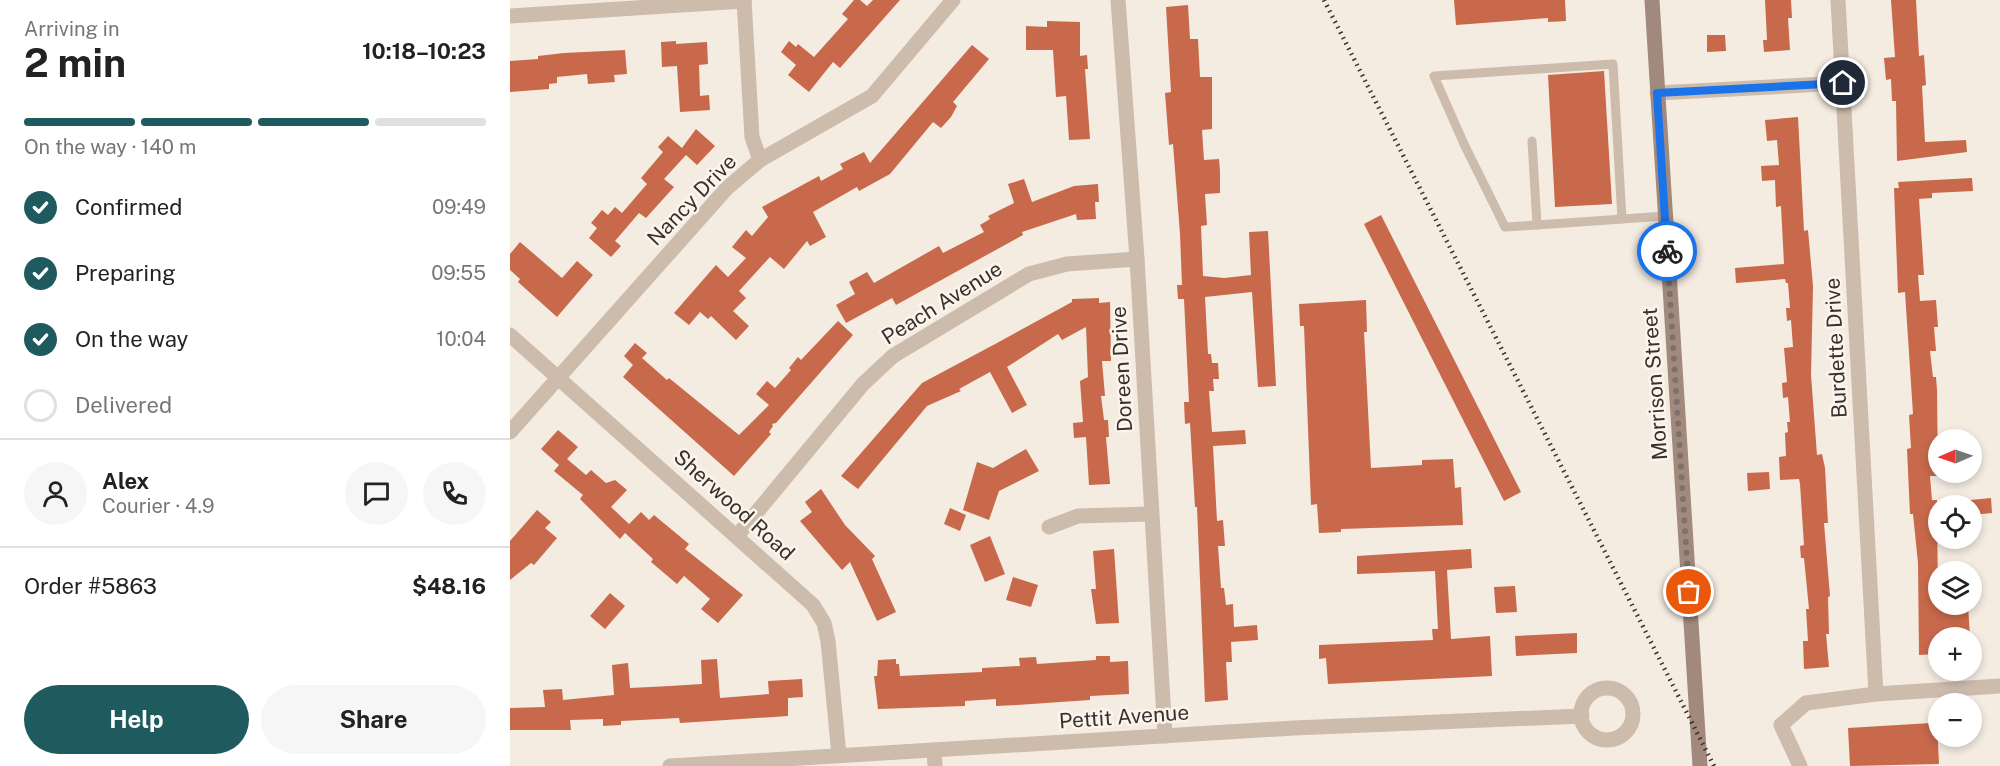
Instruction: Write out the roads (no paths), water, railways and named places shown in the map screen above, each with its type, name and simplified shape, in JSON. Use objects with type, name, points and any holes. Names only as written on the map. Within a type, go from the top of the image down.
[{"type":"street","points":[[510,16],[744,0],[752,137],[760,160]]},
{"type":"street","name":"Nancy Drive","points":[[510,432],[727,188],[760,160],[872,96],[953,0]]},
{"type":"street","name":"Doreen Drive","points":[[1118,0],[1137,259],[1150,514],[1165,736]]},
{"type":"street","name":"Morrison Street","points":[[1652,0],[1700,766]]},
{"type":"street","name":"Burdette Drive","points":[[1838,0],[1876,694]]},
{"type":"street","points":[[1657,93],[1843,83]]},
{"type":"street","name":"Peach Avenue","points":[[737,536],[863,384],[893,356],[1029,274],[1067,264],[1137,259]]},
{"type":"street","name":"Sherwood Road","points":[[510,335],[813,605],[824,623],[828,641],[839,755]]},
{"type":"street","points":[[1049,527],[1078,516],[1150,514]]},
{"type":"street","points":[[1800,766],[1781,725],[1806,703],[1876,694],[2000,686]]},
{"type":"street","name":"Pettit Avenue","points":[[670,766],[1165,736],[1582,716]]},
{"type":"street","points":[[934,750],[935,766]]},
{"type":"lane","points":[[1622,219],[1613,64],[1434,76],[1505,227],[1537,225],[1665,216]]},
{"type":"lane","points":[[1532,141],[1537,225]]},
{"type":"railway","points":[[1324,0],[1714,766]]}]
